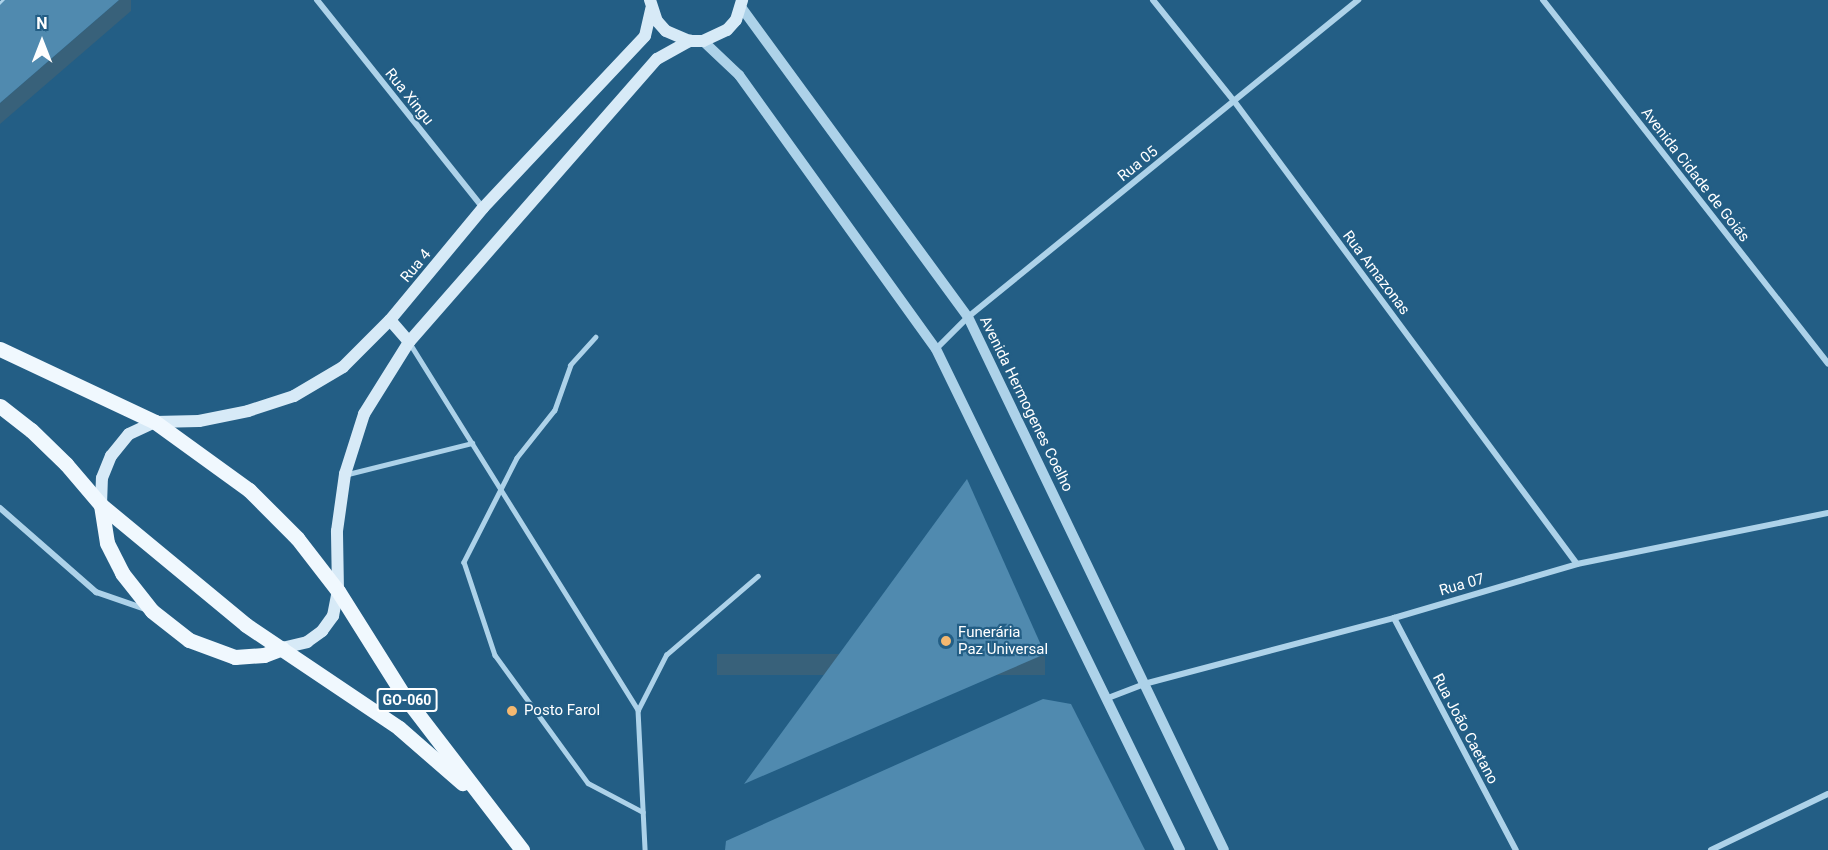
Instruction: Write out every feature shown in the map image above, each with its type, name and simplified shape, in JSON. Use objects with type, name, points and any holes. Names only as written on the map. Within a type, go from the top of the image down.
[{"type":"main road","points":[[651,5],[666,31],[690,41],[703,41],[727,30],[736,20],[742,4]]},
{"type":"main road","name":"Rua 4","points":[[155,422],[200,421],[248,411],[294,396],[343,367],[390,320],[483,208],[645,36],[651,5]]},
{"type":"main road","points":[[155,422],[129,434],[111,456],[102,478],[101,505],[107,543],[122,573],[152,612],[189,640],[235,657],[264,655],[307,642],[322,631],[333,616],[338,591],[337,531],[345,474],[364,414],[409,342],[657,59],[690,41]]},
{"type":"main road","points":[[390,320],[409,342]]},
{"type":"main road","name":"GO-060","points":[[0,349],[155,422],[249,490],[297,538],[338,591],[404,696],[522,850]]},
{"type":"main road","name":"GO-060","points":[[0,406],[31,430],[66,464],[101,505],[246,625],[399,728],[485,803]]},
{"type":"street","points":[[0,5],[6,0]]},
{"type":"street","name":"Rua Xingu","points":[[317,0],[483,208]]},
{"type":"street","name":"Rua Amazonas","points":[[1153,0],[1234,101],[1577,564]]},
{"type":"street","name":"Rua 05","points":[[936,349],[968,317],[1358,0]]},
{"type":"street","name":"Avenida Cidade de Goiás","points":[[1543,0],[1828,364]]},
{"type":"street","name":"Avenida Hermogenes Coelho","points":[[742,4],[968,317],[1224,850]]},
{"type":"street","points":[[703,41],[739,75],[936,349],[1108,698],[1180,850]]},
{"type":"street","points":[[0,508],[96,592],[152,612]]},
{"type":"street","name":"Rua 07","points":[[1108,698],[1144,684],[1394,618],[1577,564],[1828,513]]},
{"type":"street","name":"Rua João Caetano","points":[[1394,618],[1516,850]]},
{"type":"street","points":[[1711,850],[1828,794]]},
{"type":"lane","points":[[596,337],[572,365],[555,410],[517,458],[464,562],[495,655],[588,783],[643,812]]},
{"type":"lane","points":[[409,342],[638,710],[645,850]]},
{"type":"lane","points":[[345,474],[472,444]]},
{"type":"lane","points":[[638,710],[666,655],[758,576]]},
{"type":"building","points":[[5,0],[119,0],[0,103],[0,5]]},
{"type":"building","points":[[967,479],[1045,654],[744,784]]},
{"type":"building","points":[[1043,699],[1071,704],[1145,850],[725,850],[726,841]]},
{"type":"place","name":"Funerária Paz Universal","points":[[946,641]]},
{"type":"place","name":"Posto Farol","points":[[512,711]]}]
